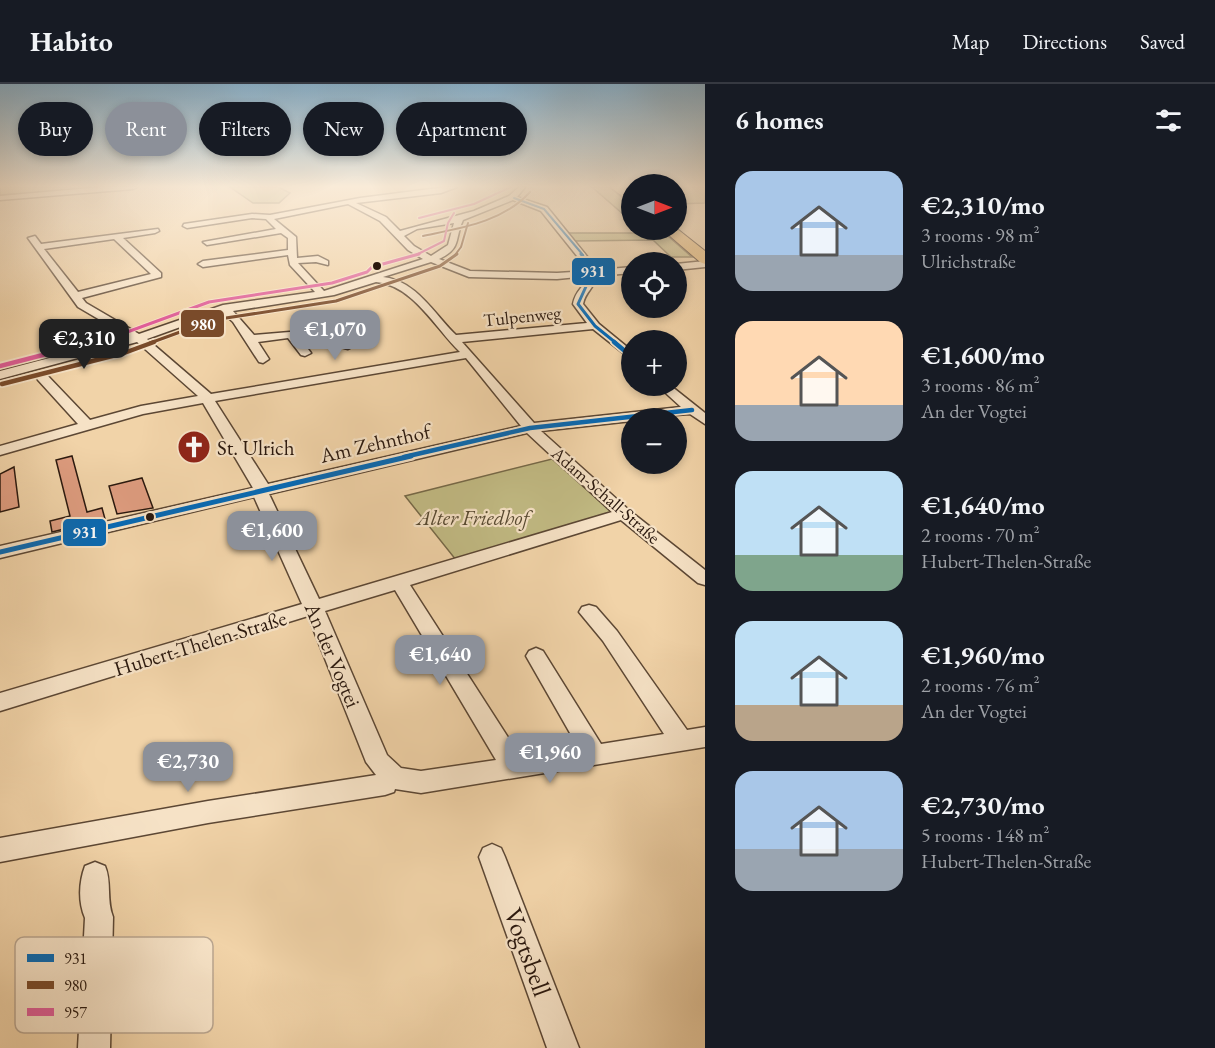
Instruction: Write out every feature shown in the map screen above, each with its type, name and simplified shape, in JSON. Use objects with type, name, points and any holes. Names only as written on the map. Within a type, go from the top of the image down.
[{"type":"highway","points":[[689,232],[705,245]]},
{"type":"highway","points":[[682,240],[705,259]]},
{"type":"street","points":[[39,247],[149,232]]},
{"type":"street","points":[[217,250],[207,242],[270,232]]},
{"type":"street","points":[[285,232],[292,238],[304,237]]},
{"type":"street","points":[[407,232],[399,234],[411,248],[432,259],[475,275],[556,276],[621,271]]},
{"type":"street","points":[[0,375],[92,353],[223,308],[321,294],[382,278],[402,267],[432,259],[452,247],[456,232]]},
{"type":"street","points":[[561,232],[594,269],[591,282],[580,293],[578,304],[595,326],[621,348]]},
{"type":"street","points":[[75,296],[161,274],[117,237]]},
{"type":"street","name":"An der Vogtei","points":[[32,238],[84,307],[139,338],[206,397],[260,484],[260,492],[314,608],[378,762],[395,778],[421,782],[693,739],[589,612]]},
{"type":"street","points":[[292,238],[292,256],[295,266],[321,294]]},
{"type":"street","points":[[203,264],[292,256],[318,259],[325,263]]},
{"type":"street","points":[[687,266],[705,264]]},
{"type":"street","name":"Adam-Schall-Straße","points":[[382,278],[415,294],[453,339],[469,354],[530,428],[624,514],[705,579]]},
{"type":"street","points":[[223,308],[237,320],[262,359]]},
{"type":"street","name":"Tulpenweg","points":[[453,339],[595,326]]},
{"type":"street","points":[[251,339],[333,330],[348,346]]},
{"type":"street","points":[[291,334],[305,353]]},
{"type":"street","points":[[0,451],[86,424],[141,410],[206,397],[469,354]]},
{"type":"street","points":[[42,378],[86,424]]},
{"type":"street","points":[[676,396],[705,420]]},
{"type":"street","name":"Am Zehnthof","points":[[0,552],[530,428],[692,410]]},
{"type":"street","name":"Hubert-Thelen-Straße","points":[[0,702],[624,514]]},
{"type":"street","points":[[400,583],[514,768]]},
{"type":"street","points":[[536,656],[596,756]]},
{"type":"street","points":[[0,850],[208,812],[385,784]]},
{"type":"street","name":"Vogtsbell","points":[[492,857],[563,1048]]},
{"type":"street","points":[[95,875],[94,906],[99,917],[98,937]]},
{"type":"street","points":[[93,1048],[94,1033]]},
{"type":"green space","points":[[567,233],[621,233],[621,240],[653,240],[575,241]]},
{"type":"green space","points":[[653,240],[672,240],[686,252],[666,252]]},
{"type":"green space","name":"Alter Friedhof","points":[[552,459],[613,513],[456,560],[405,496]]},
{"type":"building","points":[[72,456],[87,512],[102,508],[105,519],[52,532],[50,521],[70,516],[56,460]]},
{"type":"building","points":[[14,467],[19,507],[0,512],[0,474]]},
{"type":"building","points":[[142,478],[153,508],[117,514],[109,486]]},
{"type":"transit line","name":"980","points":[[423,236],[440,232]]},
{"type":"transit line","name":"957","points":[[0,366],[119,335],[209,302],[332,283],[367,272],[372,267],[412,257],[440,245],[444,241],[446,232]]},
{"type":"transit line","name":"980","points":[[2,384],[124,353],[213,320],[336,301],[378,288],[449,261],[461,247],[465,232]]},
{"type":"transit line","name":"931","points":[[563,232],[594,269],[578,304],[595,326],[621,348]]},
{"type":"transit line","name":"931","points":[[0,552],[530,428],[692,410]]},
{"type":"place","name":"St. Ulrich","points":[[194,447]]}]
